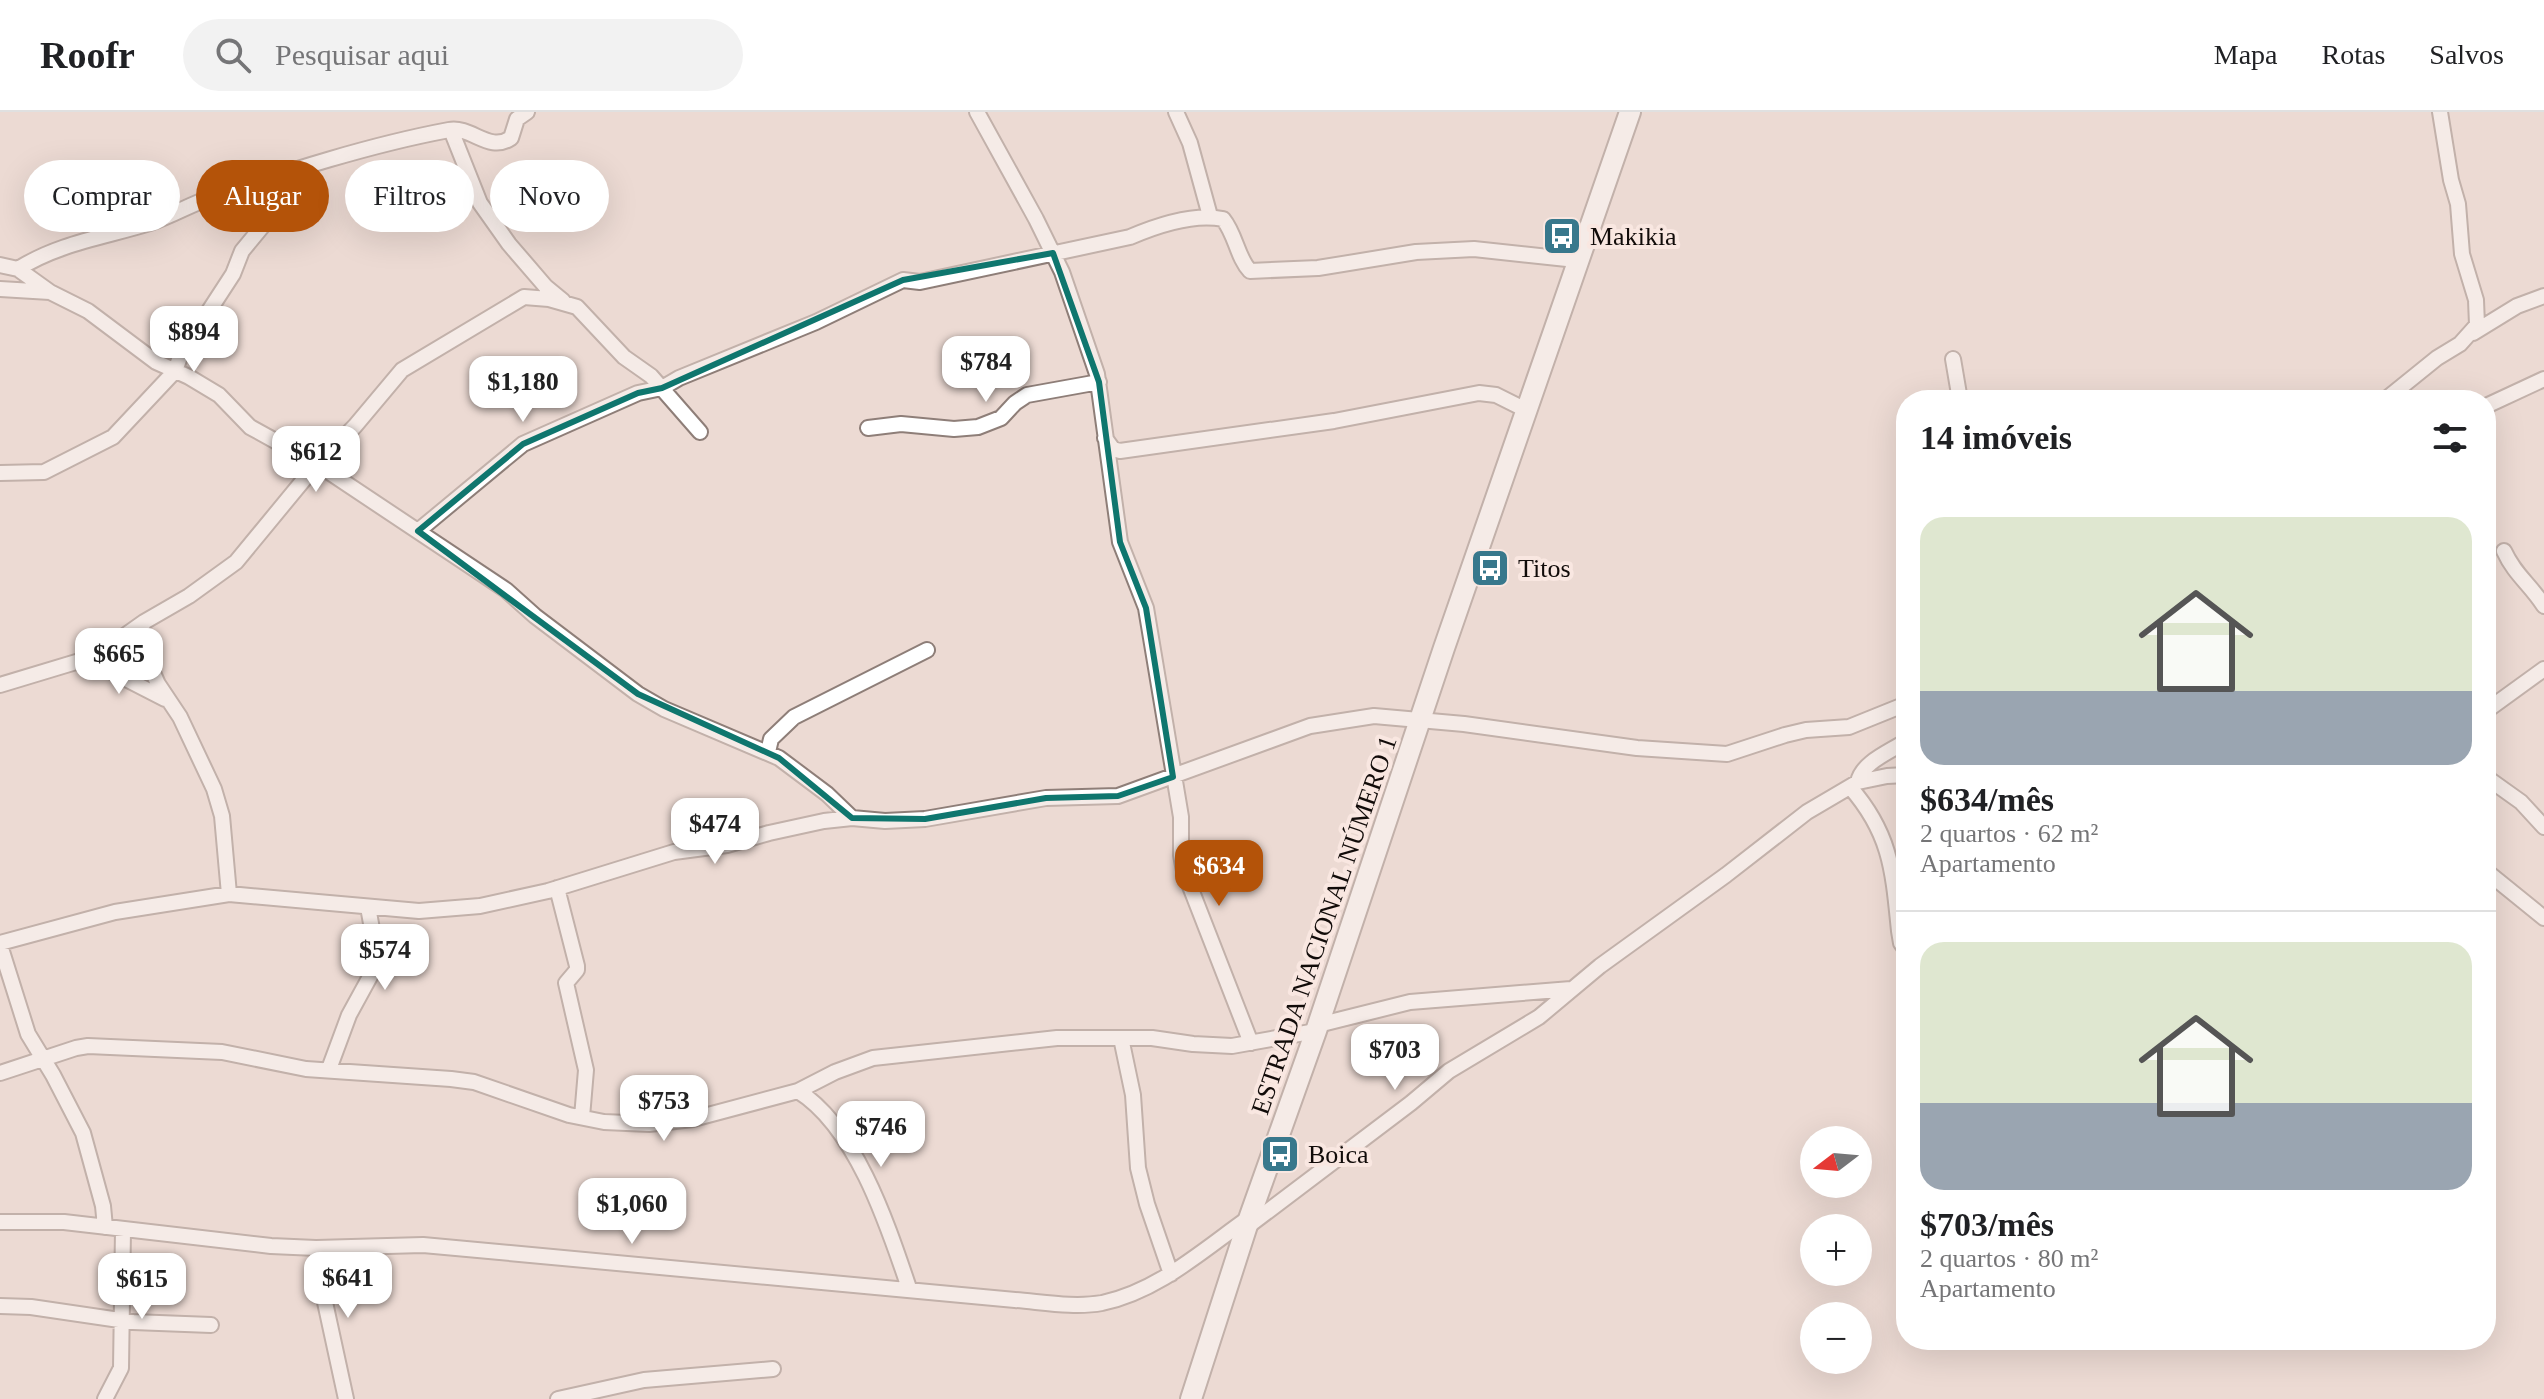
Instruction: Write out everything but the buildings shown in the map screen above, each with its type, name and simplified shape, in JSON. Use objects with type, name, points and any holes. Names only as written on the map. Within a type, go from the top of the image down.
[{"type":"highway","name":"ESTRADA NACIONAL NÚMERO 1","points":[[1191,1399],[1248,1222],[1630,112]]},
{"type":"street","points":[[329,161],[451,130],[466,130],[483,140],[502,143],[511,138],[517,119],[527,112]]},
{"type":"street","points":[[977,112],[1062,272],[1099,382],[1120,542],[1146,608],[1181,817],[1184,871],[1251,1043]]},
{"type":"street","points":[[1176,112],[1190,143],[1210,216]]},
{"type":"street","points":[[2440,112],[2458,204],[2462,254],[2479,317],[2472,333]]},
{"type":"street","points":[[451,130],[480,203],[509,244],[546,287],[563,301]]},
{"type":"street","points":[[18,269],[41,255],[152,223],[196,204]]},
{"type":"street","points":[[418,531],[523,444],[638,393],[662,388],[679,378],[816,322],[903,280],[920,282],[1130,237],[1155,226],[1210,216],[1223,219],[1233,231],[1243,263],[1250,271],[1318,268],[1416,252],[1474,249],[1567,259]]},
{"type":"street","points":[[0,473],[44,472],[113,437],[175,371],[181,354],[233,274],[242,251],[258,232]]},
{"type":"street","points":[[0,265],[18,269],[50,292],[88,311],[137,350],[219,395],[250,427],[317,464],[506,590],[535,616],[638,694],[664,709],[779,758],[827,794],[852,818]]},
{"type":"street","points":[[0,289],[50,292]]},
{"type":"street","points":[[2398,390],[2472,333],[2517,306],[2544,296]]},
{"type":"street","points":[[0,685],[102,652],[236,562],[317,464],[355,426],[402,370],[517,300],[533,297],[563,301],[577,307],[624,357],[651,376],[700,432]]},
{"type":"street","points":[[1953,359],[1958,390]]},
{"type":"street","points":[[2496,401],[2544,379]]},
{"type":"street","points":[[868,428],[901,424],[954,429],[978,427],[1001,418],[1027,395],[1099,382]]},
{"type":"street","points":[[2528,385],[2544,394]]},
{"type":"street","points":[[1105,438],[1113,449],[1120,451],[1172,446],[1334,421],[1479,393],[1496,395],[1518,406]]},
{"type":"street","points":[[2504,551],[2512,569],[2544,606]]},
{"type":"street","points":[[144,622],[138,637],[140,644],[169,702],[180,717],[214,789],[222,816],[229,894]]},
{"type":"street","points":[[768,752],[771,739],[794,717],[927,650]]},
{"type":"street","points":[[87,659],[169,702]]},
{"type":"street","points":[[2496,704],[2544,669]]},
{"type":"street","points":[[105,1227],[103,1206],[83,1133],[23,1023],[0,944],[115,912],[229,894],[419,911],[480,906],[557,888],[674,852],[727,845],[794,826],[852,818],[916,820],[1046,798],[1118,796],[1310,726],[1374,716],[1637,748],[1727,754],[1806,730],[1849,727],[1896,708]]},
{"type":"street","points":[[1854,785],[1859,773],[1896,747]]},
{"type":"street","points":[[0,1222],[64,1222],[271,1246],[423,1245],[1015,1300],[1085,1304],[1116,1298],[1162,1281],[1248,1222],[1411,1103],[1449,1071],[1539,1017],[1571,989],[1726,875],[1789,824],[1854,785],[1896,776]]},
{"type":"street","points":[[2496,784],[2521,802],[2544,827]]},
{"type":"street","points":[[1854,785],[1887,844],[1896,908]]},
{"type":"street","points":[[2496,879],[2544,918]]},
{"type":"street","points":[[557,888],[577,966],[566,983],[586,1070],[582,1117]]},
{"type":"street","points":[[329,1069],[349,1015],[378,962],[368,907]]},
{"type":"street","points":[[0,1073],[76,1048],[104,1045],[222,1052],[306,1069],[429,1076],[474,1082],[604,1122],[671,1123],[798,1091],[835,1072],[873,1058],[1057,1038],[1152,1038],[1217,1047],[1251,1043],[1317,1028],[1410,1002],[1571,989]]},
{"type":"street","points":[[1528,993],[1539,1017]]},
{"type":"street","points":[[1121,1038],[1133,1095],[1138,1168],[1171,1274]]},
{"type":"street","points":[[798,1091],[824,1111],[851,1151],[879,1207],[909,1288]]},
{"type":"street","points":[[105,1399],[121,1368],[123,1230]]},
{"type":"street","points":[[316,1248],[346,1399]]},
{"type":"street","points":[[0,1306],[31,1307],[123,1321],[211,1325]]},
{"type":"street","points":[[558,1399],[644,1380],[773,1369]]},
{"type":"highlighted area","points":[[1053,253],[1099,382],[1120,542],[1146,608],[1173,777],[1118,796],[1046,798],[925,819],[852,818],[779,758],[638,694],[418,531],[523,444],[638,393],[662,388],[903,280]]},
{"type":"place","name":"Makikia","points":[[1562,236]]},
{"type":"place","name":"Titos","points":[[1490,568]]},
{"type":"place","name":"Boica","points":[[1280,1154]]}]
